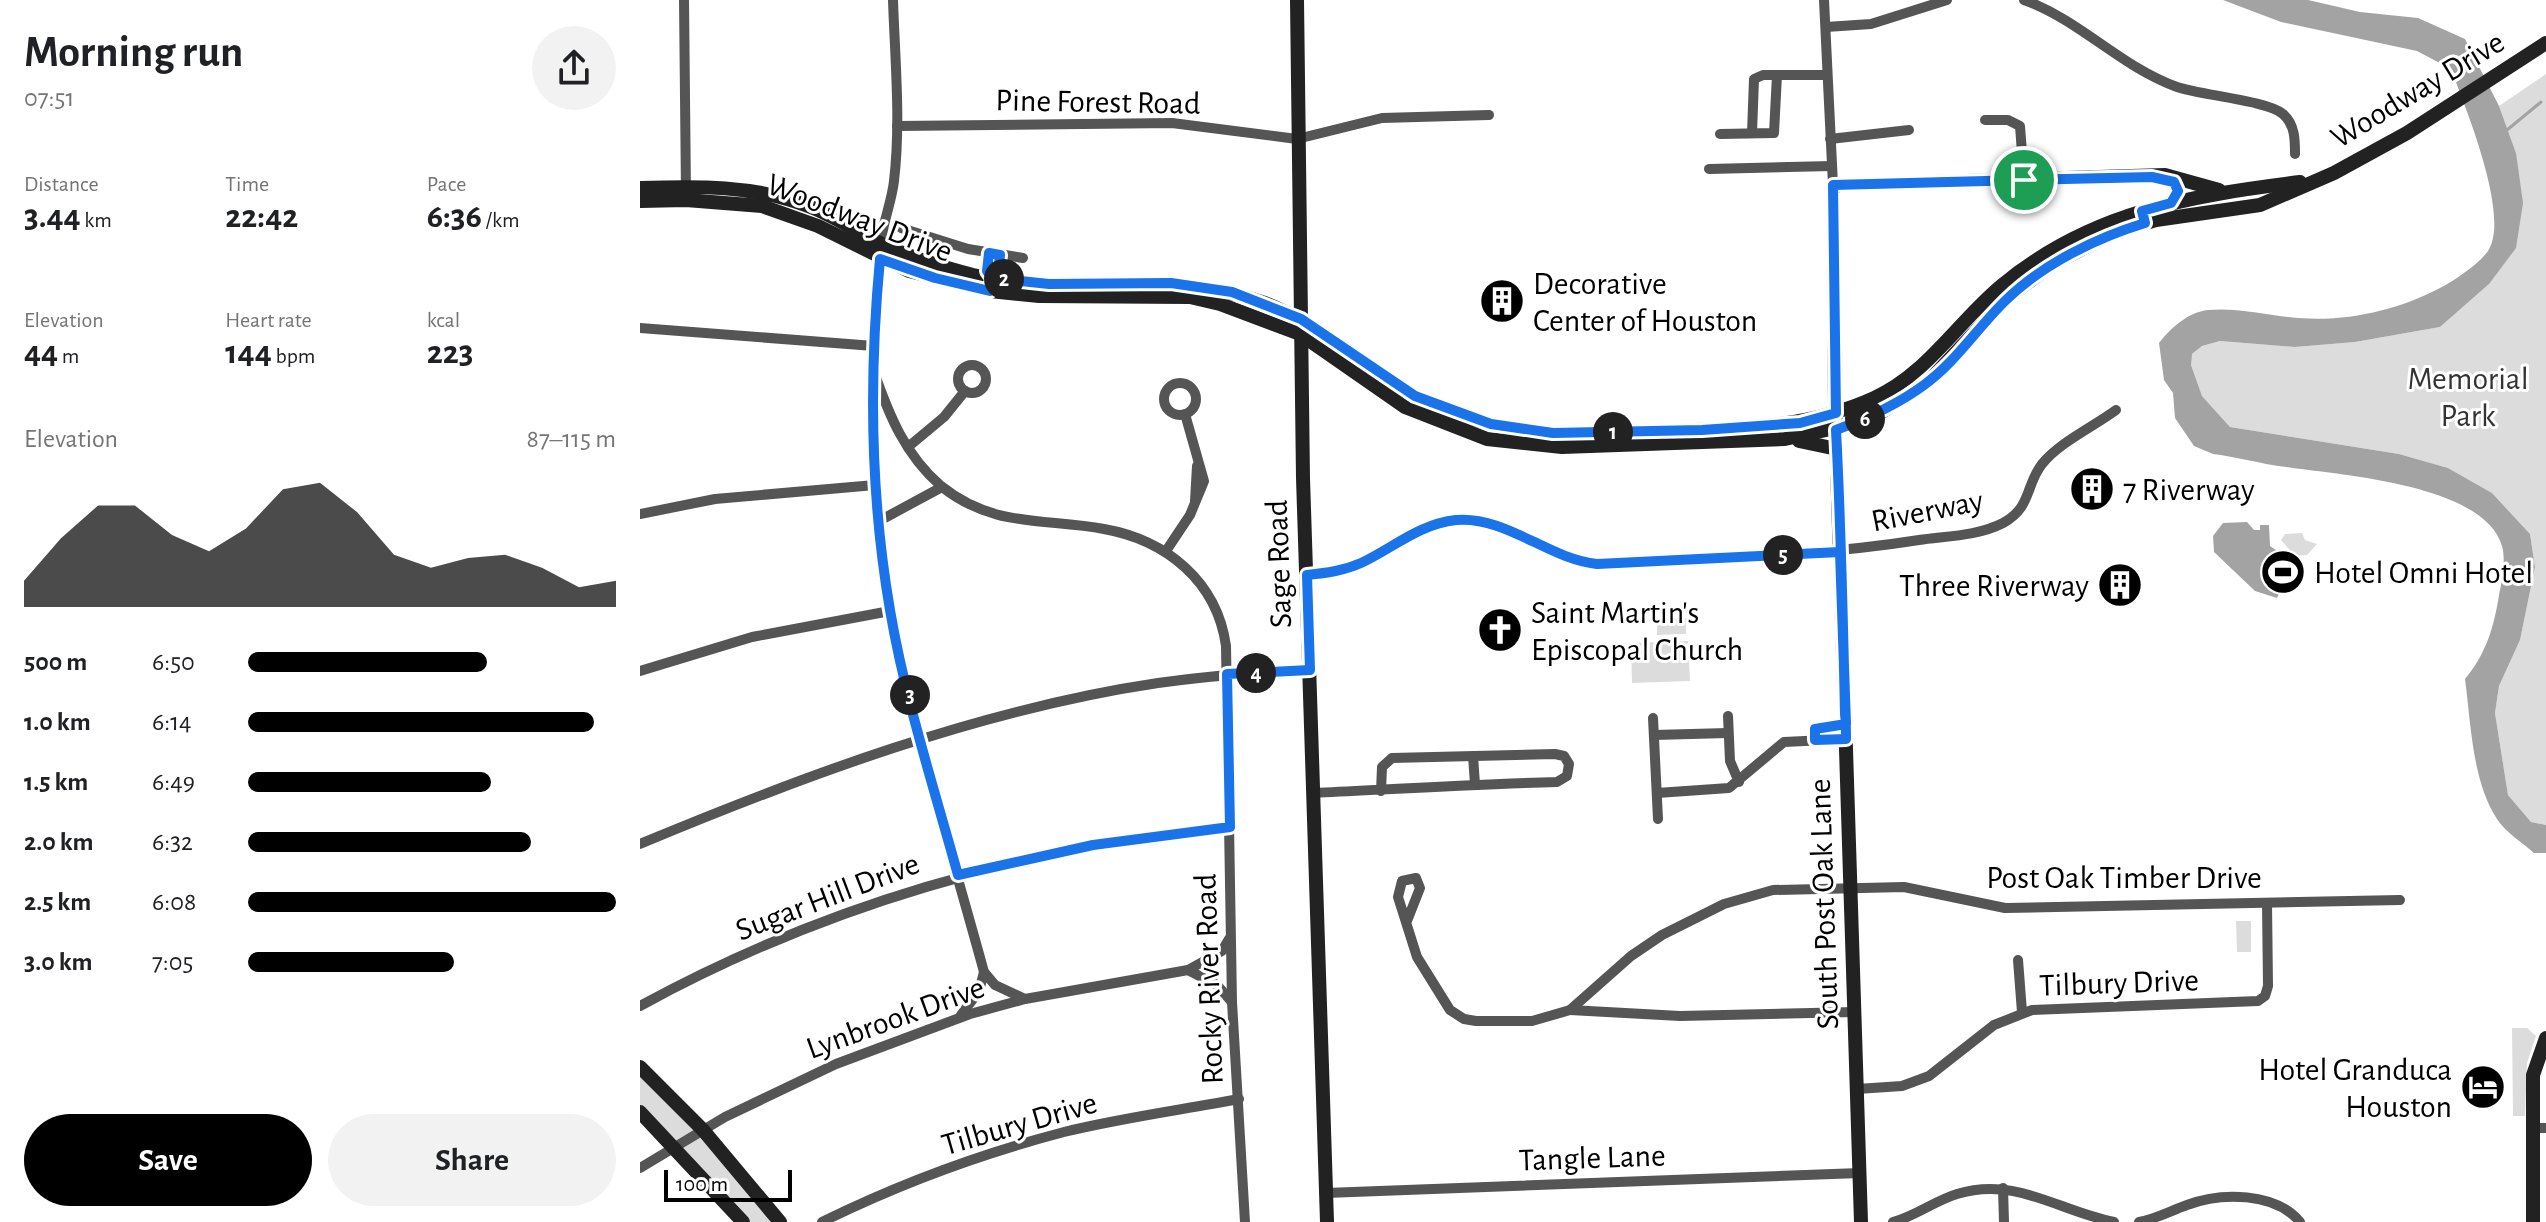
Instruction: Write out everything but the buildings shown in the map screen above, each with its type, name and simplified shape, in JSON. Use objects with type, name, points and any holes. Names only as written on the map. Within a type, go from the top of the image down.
[{"type":"main road","name":"Sage Road","points":[[1297,0],[1300,327],[1327,1222]]},
{"type":"main road","name":"Woodway Drive","points":[[1300,327],[1325,351],[1405,407],[1447,427],[1487,439],[1791,438],[1836,430],[1880,413],[1926,384],[1972,328],[1998,289],[2048,260],[2083,232],[2144,217],[2260,205],[2407,133],[2546,43]]},
{"type":"main road","points":[[1833,185],[2177,176],[2203,187],[2231,191]]},
{"type":"main road","points":[[2152,177],[2177,185],[2178,191],[2171,203]]},
{"type":"main road","name":"Woodway Drive","points":[[2144,217],[2171,203],[2231,191],[2316,180]]},
{"type":"main road","name":"South Post Oak Lane","points":[[1833,185],[1836,430],[1861,1222]]},
{"type":"main road","name":"Woodway Drive","points":[[640,188],[762,206],[880,251],[935,278],[1102,290],[1190,291],[1253,299],[1415,396],[1491,424],[1552,440]]},
{"type":"main road","name":"Woodway Drive","points":[[640,201],[733,188],[788,199],[823,212],[880,251]]},
{"type":"main road","name":"Woodway Drive","points":[[1693,437],[1800,423],[1878,397],[1972,328]]},
{"type":"main road","points":[[1301,367],[1313,355],[1325,351]]},
{"type":"main road","points":[[1791,438],[1837,449]]},
{"type":"main road","points":[[2533,1222],[2540,1128],[2533,1075],[2546,1038]]},
{"type":"main road","points":[[640,1067],[703,1130],[780,1222]]},
{"type":"main road","points":[[640,1112],[743,1222]]},
{"type":"street","points":[[684,0],[686,193]]},
{"type":"street","points":[[893,0],[897,126],[894,184],[880,251],[874,346],[875,485],[890,611],[984,972],[995,985],[1025,999]]},
{"type":"street","points":[[1824,0],[1833,185]]},
{"type":"street","points":[[1826,27],[1871,24],[1947,0]]},
{"type":"street","points":[[2024,0],[2051,9],[2151,77],[2180,88],[2277,110],[2292,126],[2295,154]]},
{"type":"street","points":[[1720,134],[1774,133],[1777,75]]},
{"type":"street","points":[[1752,133],[1751,83],[1758,76],[1827,75]]},
{"type":"street","points":[[1297,139],[1382,118],[1489,115]]},
{"type":"street","points":[[1985,120],[2008,120],[2020,126],[2024,180]]},
{"type":"street","name":"Pine Forest Road","points":[[897,126],[1172,123],[1297,139]]},
{"type":"street","points":[[1830,139],[1909,130]]},
{"type":"street","points":[[1709,169],[1832,166]]},
{"type":"street","points":[[901,228],[994,254],[1023,258]]},
{"type":"street","points":[[991,284],[998,273],[994,254]]},
{"type":"street","points":[[640,328],[874,346]]},
{"type":"street","name":"Rocky River Road","points":[[874,372],[894,428],[942,487],[1002,516],[1032,524],[1103,529],[1166,551],[1193,572],[1216,607],[1223,625],[1227,674],[1232,1002],[1245,1222]]},
{"type":"street","points":[[908,447],[944,417],[965,391]]},
{"type":"street","name":"Riverway","points":[[1307,575],[1340,571],[1412,533],[1457,520],[1491,524],[1558,555],[1597,564],[1840,552],[1978,531],[2000,524],[2018,513],[2029,497],[2040,467],[2053,453],[2116,410]]},
{"type":"street","points":[[1166,551],[1204,481],[1197,466],[1185,414]]},
{"type":"street","points":[[640,514],[715,499],[875,485]]},
{"type":"street","points":[[879,521],[942,487]]},
{"type":"street","points":[[640,671],[752,637],[890,611]]},
{"type":"street","points":[[640,844],[762,794],[922,742],[1072,699],[1227,674],[1310,670]]},
{"type":"street","points":[[1728,716],[1730,761],[1739,782]]},
{"type":"street","points":[[1653,718],[1658,819]]},
{"type":"street","points":[[1657,793],[1713,791],[1739,782],[1784,742],[1815,740],[1815,729],[1819,725],[1846,732]]},
{"type":"street","points":[[1654,735],[1728,733]]},
{"type":"street","points":[[1314,793],[1381,791],[1475,784],[1557,782],[1567,776],[1569,764],[1558,754],[1390,759],[1382,767],[1381,791]]},
{"type":"street","points":[[1473,756],[1475,784]]},
{"type":"street","name":"Sugar Hill Drive","points":[[640,1006],[817,923],[958,875],[1093,845],[1230,827]]},
{"type":"street","name":"Post Oak Timber Drive","points":[[1570,1010],[1631,956],[1724,904],[1773,890],[1920,888],[1992,908],[2400,900]]},
{"type":"street","name":"Tilbury Drive","points":[[1857,1089],[1902,1086],[1929,1076],[1994,1025],[2022,1012],[2045,1008],[2249,1003],[2262,999],[2268,986],[2267,903]]},
{"type":"street","points":[[1407,921],[1417,957],[1446,1005],[1459,1017],[1476,1021],[1526,1022],[1570,1010],[1680,1016],[1855,1012]]},
{"type":"street","name":"Lynbrook Drive","points":[[640,1168],[703,1130],[836,1064],[957,1019],[1025,999],[1188,970],[1222,951],[1230,937]]},
{"type":"street","points":[[2018,960],[2022,1012]]},
{"type":"street","points":[[1188,970],[1217,985],[1232,1002]]},
{"type":"street","points":[[957,1019],[979,991],[984,972]]},
{"type":"street","name":"Tilbury Drive","points":[[822,1222],[885,1191],[990,1153],[1066,1132],[1239,1099]]},
{"type":"street","name":"Tangle Lane","points":[[1326,1193],[1860,1173]]},
{"type":"street","points":[[1893,1222],[1955,1195],[2003,1188],[2028,1191],[2092,1217],[2114,1222]]},
{"type":"street","points":[[2003,1188],[2004,1222]]},
{"type":"street","points":[[2139,1222],[2189,1203],[2250,1198],[2279,1204],[2300,1222]]},
{"type":"green space","name":"Memorial Park","points":[[2546,74],[2546,825],[2531,822],[2508,795],[2495,713],[2499,686],[2520,640],[2535,567],[2530,534],[2492,493],[2448,468],[2399,454],[2230,427],[2202,396],[2191,365],[2191,355],[2202,346],[2220,341],[2295,347],[2355,342],[2440,327],[2489,284],[2516,153],[2499,106]]},
{"type":"green space","points":[[2302,533],[2305,540],[2317,544],[2307,555],[2295,556],[2281,540],[2285,534]]},
{"type":"green space","points":[[1686,618],[1686,634],[1657,635],[1657,619]]},
{"type":"green space","points":[[1688,641],[1690,681],[1632,683],[1631,643]]},
{"type":"green space","points":[[2236,921],[2251,921],[2251,952],[2237,952]]},
{"type":"green space","points":[[2512,1028],[2527,1028],[2536,1036],[2527,1063],[2525,1116],[2513,1116]]},
{"type":"green space","points":[[640,1071],[776,1222],[747,1222],[640,1107]]},
{"type":"shaded area","points":[[2223,0],[2308,0],[2360,12],[2418,18],[2465,39],[2499,106],[2516,153],[2523,203],[2516,248],[2489,284],[2440,327],[2355,342],[2295,347],[2220,341],[2202,346],[2192,354],[2191,365],[2202,396],[2230,427],[2399,454],[2448,468],[2492,493],[2530,534],[2535,567],[2520,640],[2499,686],[2495,713],[2508,795],[2531,822],[2546,825],[2546,853],[2534,853],[2500,824],[2477,770],[2465,679],[2484,650],[2492,629],[2501,583],[2504,564],[2502,546],[2490,525],[2468,509],[2408,486],[2213,454],[2194,446],[2175,418],[2173,393],[2164,380],[2159,343],[2187,317],[2201,311],[2219,309],[2317,319],[2372,313],[2407,303],[2446,285],[2478,262],[2488,251],[2494,235],[2490,188],[2475,134],[2451,69],[2417,51],[2281,22]]},
{"type":"shaded area","points":[[2247,522],[2254,530],[2260,530],[2260,525],[2269,525],[2270,546],[2286,557],[2288,583],[2284,583],[2277,598],[2255,591],[2214,552],[2213,536],[2223,523]]},
{"type":"waterway","points":[[2507,130],[2541,102]]},
{"type":"place","name":"Decorative Center of Houston","points":[[1502,301]]},
{"type":"place","name":"7 Riverway","points":[[2092,489]]},
{"type":"place","name":"Hotel Omni Hotel","points":[[2283,572]]},
{"type":"place","name":"Three Riverway","points":[[2120,585]]},
{"type":"place","name":"Saint Martin's Episcopal Church","points":[[1500,630]]},
{"type":"place","name":"Hotel Granduca Houston","points":[[2483,1087]]},
{"type":"route","points":[[2024,180],[1833,185],[1836,413],[1800,423],[1772,426],[1553,433],[1491,424],[1454,413],[1415,396],[1301,319],[1232,292],[1171,283],[1049,284],[992,278],[987,271],[989,253],[1000,255],[998,273],[992,278],[990,291],[909,271],[880,259],[872,432],[890,611],[958,875],[1093,845],[1230,827],[1227,674],[1310,670],[1307,575],[1340,571],[1363,562],[1412,533],[1457,520],[1491,524],[1558,555],[1597,564],[1840,552],[1845,714],[1846,724],[1819,725],[1815,729],[1815,740],[1846,739],[1846,724],[1839,505],[1836,430],[1880,413],[1926,384],[2006,299],[2051,265],[2119,231],[2145,223],[2142,211],[2171,203],[2178,191],[2174,182],[2152,177],[2024,180]]}]
